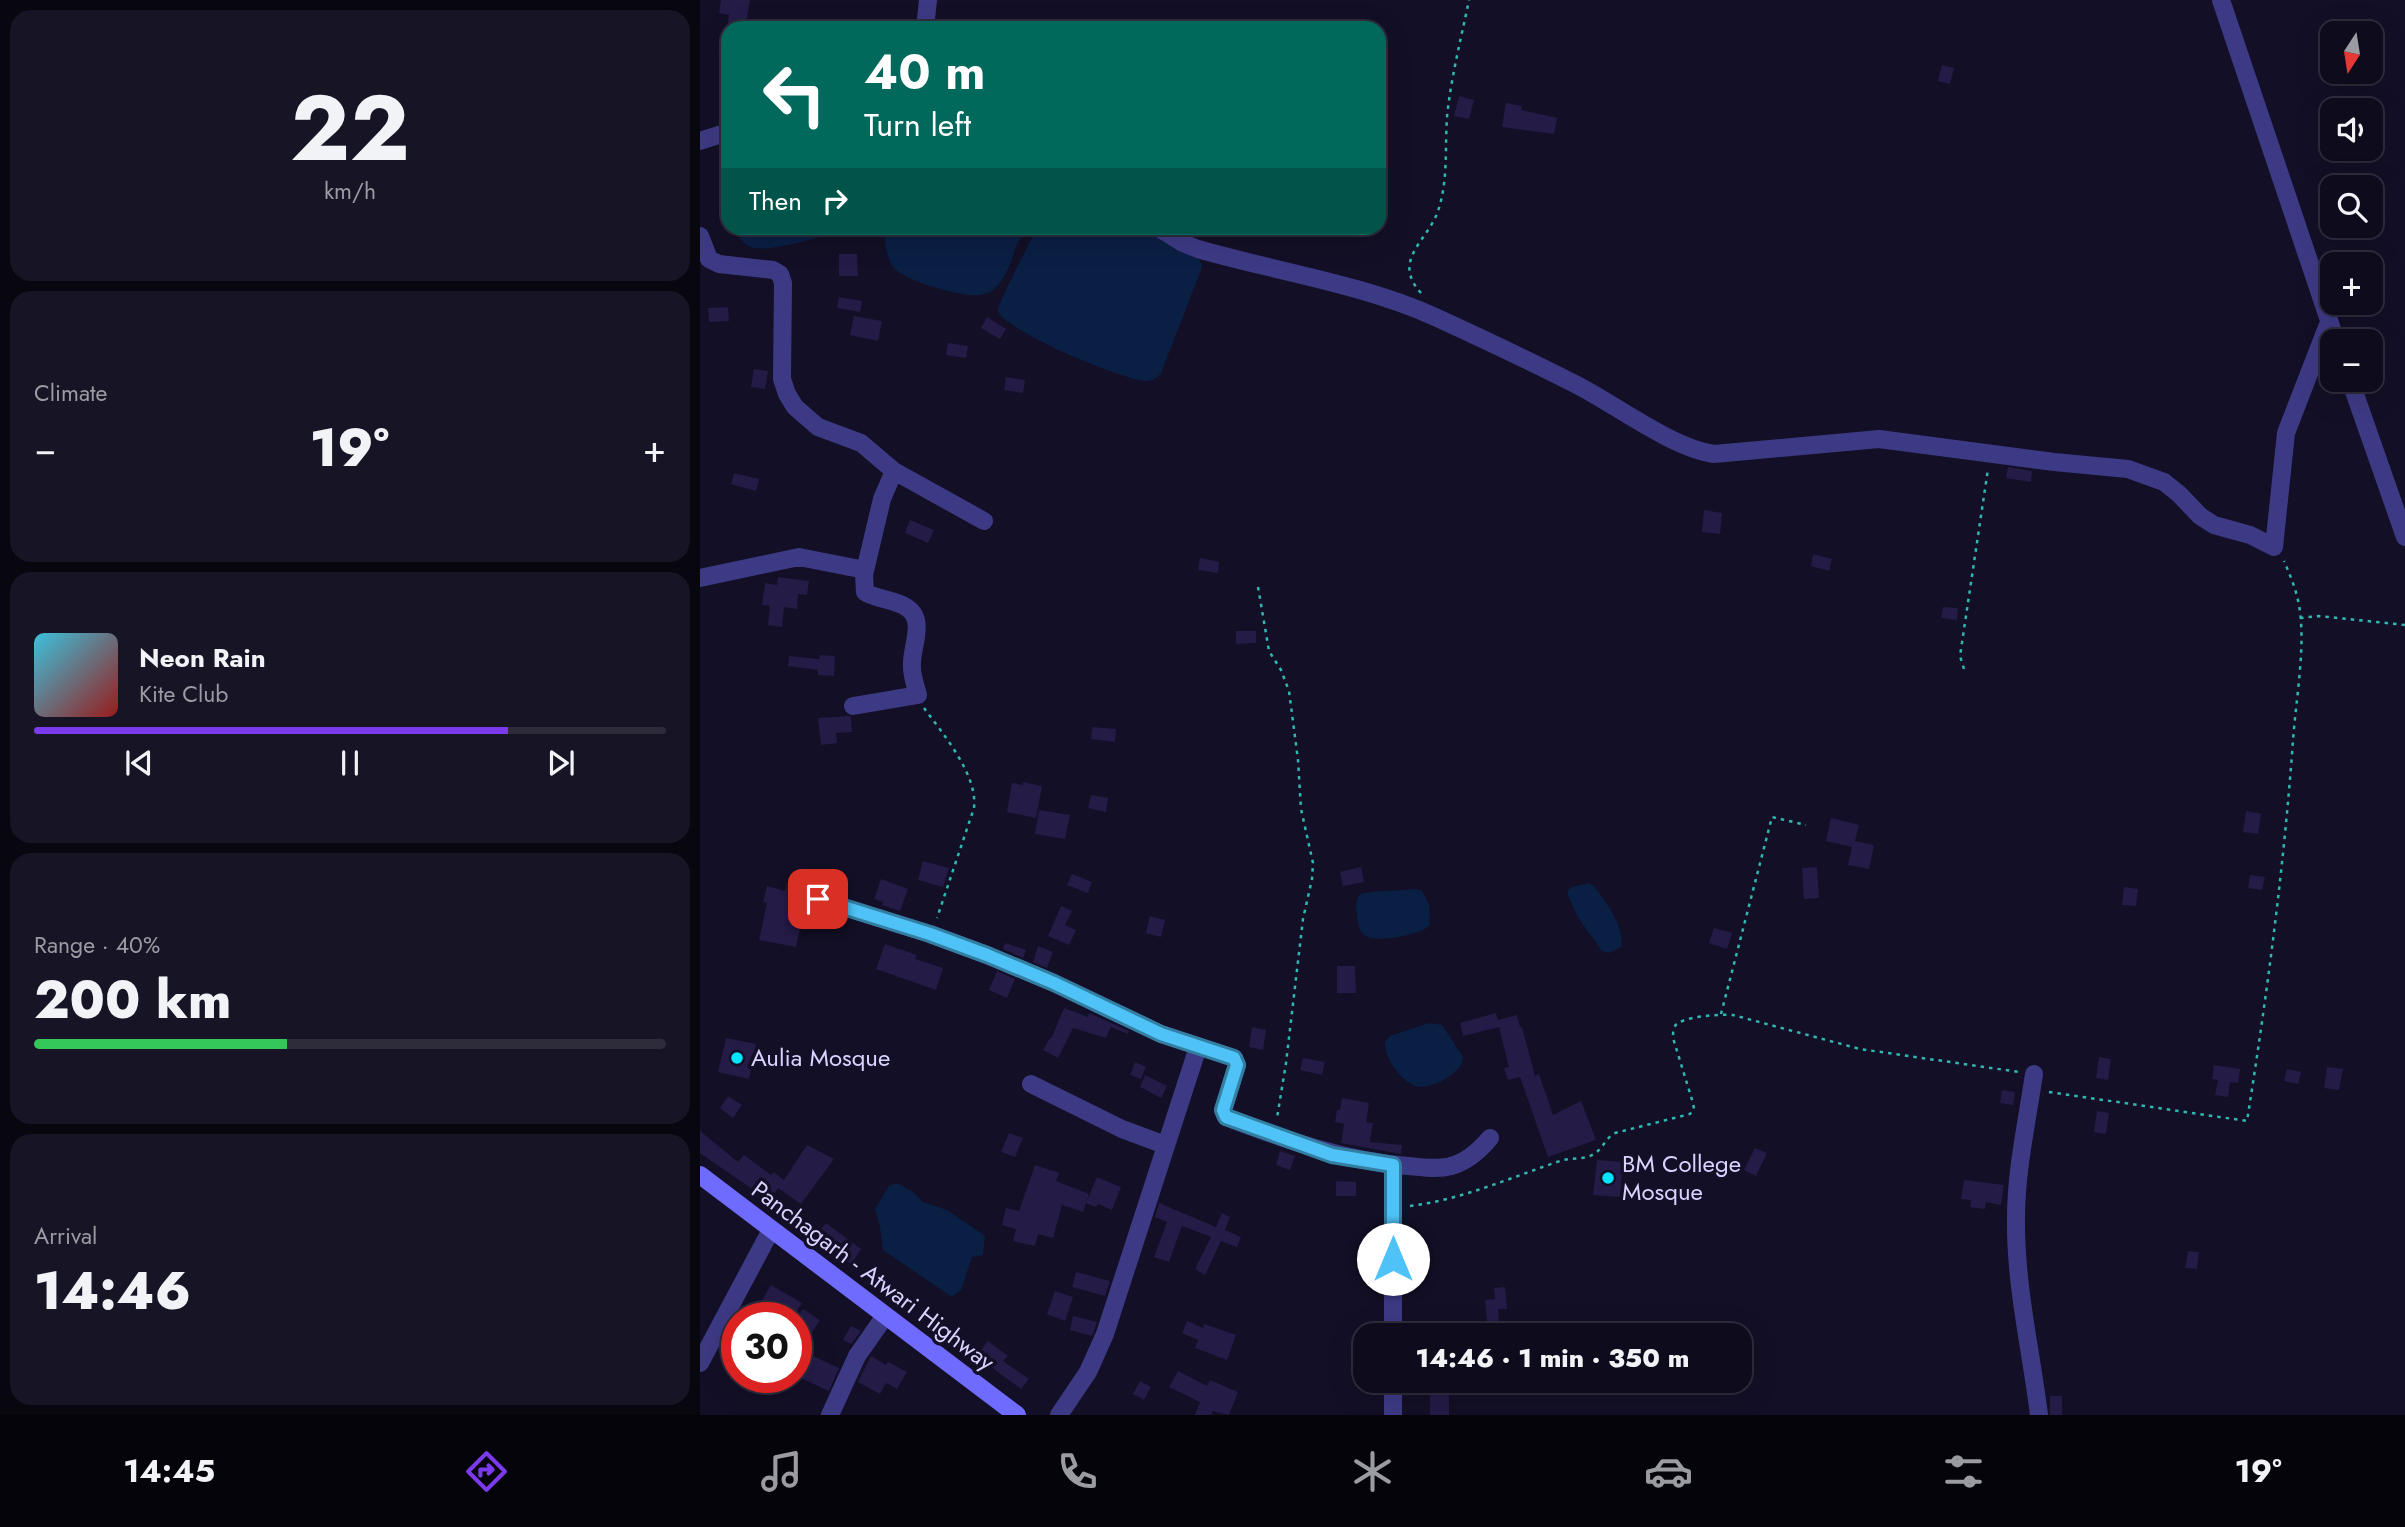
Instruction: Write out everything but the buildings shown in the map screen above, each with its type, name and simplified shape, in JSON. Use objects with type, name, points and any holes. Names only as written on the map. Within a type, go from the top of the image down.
[{"type":"main road","name":"Panchagarh - Atwari Highway","points":[[700,1175],[1017,1415]]},
{"type":"street","points":[[926,21],[928,0]]},
{"type":"street","points":[[2221,0],[2332,329]]},
{"type":"street","points":[[700,141],[721,134]]},
{"type":"street","points":[[1170,235],[1198,249],[1326,282],[1429,315],[1577,385],[1674,440],[1702,452],[1714,454],[1879,439],[2128,469],[2164,482],[2200,516],[2214,525],[2250,535],[2274,547],[2286,433],[2329,322]]},
{"type":"street","points":[[700,236],[709,258],[719,264],[773,270],[780,274],[783,283],[782,379],[795,407],[818,426],[861,443],[894,471],[984,521]]},
{"type":"street","points":[[2354,392],[2405,537]]},
{"type":"street","points":[[853,706],[918,695],[913,679],[912,662],[917,628],[912,611],[865,592],[865,570],[882,499],[894,471]]},
{"type":"street","points":[[700,579],[799,558],[865,570]]},
{"type":"street","points":[[818,899],[930,934],[1054,983],[1161,1034],[1234,1058],[1237,1065],[1223,1110],[1226,1117],[1272,1135],[1332,1155],[1393,1165],[1433,1168],[1450,1167],[1461,1162],[1490,1138]]},
{"type":"street","points":[[1059,1415],[1088,1372],[1105,1334],[1198,1047]]},
{"type":"street","points":[[2033,1082],[2015,1221],[2017,1261],[2039,1415]]},
{"type":"street","points":[[1031,1084],[1122,1129],[1165,1145]]},
{"type":"street","points":[[1393,1165],[1393,1323]]},
{"type":"street","points":[[700,1363],[771,1230]]},
{"type":"street","points":[[830,1415],[857,1356],[884,1316]]},
{"type":"street","points":[[1393,1393],[1393,1415]]},
{"type":"path","points":[[1429,315],[1429,306],[1409,276],[1409,265],[1412,254],[1432,225],[1440,204],[1453,76],[1469,0]]},
{"type":"path","points":[[1964,669],[1960,656],[1990,452]]},
{"type":"path","points":[[1393,1209],[1443,1202],[1564,1159],[1592,1156],[1608,1137],[1615,1133],[1690,1114],[1694,1109],[1693,1103],[1673,1038],[1674,1028],[1684,1020],[1721,1014],[1734,1015],[1860,1049],[2247,1121],[2276,918],[2292,758],[2301,618],[2294,585],[2285,562],[2274,547]]},
{"type":"path","points":[[1258,587],[1269,651],[1281,670],[1289,691],[1301,808],[1312,863],[1281,1100],[1272,1135]]},
{"type":"path","points":[[2301,618],[2319,616],[2405,625]]},
{"type":"path","points":[[918,695],[968,775],[976,797],[930,934]]},
{"type":"path","points":[[1721,1014],[1772,817],[1807,825]]},
{"type":"water","points":[[826,235],[769,248],[748,246],[739,236]]},
{"type":"water","points":[[885,235],[1023,235],[998,286],[991,291],[975,295],[931,286],[909,278],[895,269],[886,249]]},
{"type":"water","points":[[1034,235],[1155,235],[1198,258],[1202,264],[1161,373],[1148,381],[1117,373],[1067,354],[1020,330],[998,311]]},
{"type":"water","points":[[1589,883],[1609,907],[1620,931],[1621,947],[1609,953],[1602,951],[1579,919],[1568,896],[1568,890],[1572,887]]},
{"type":"water","points":[[1416,889],[1422,891],[1429,904],[1430,925],[1425,929],[1409,935],[1379,939],[1366,936],[1362,932],[1356,907],[1360,894]]},
{"type":"water","points":[[1429,1023],[1442,1025],[1463,1057],[1462,1063],[1447,1078],[1421,1087],[1414,1086],[1402,1077],[1391,1063],[1385,1042],[1390,1036]]},
{"type":"water","points":[[897,1183],[913,1192],[923,1202],[947,1210],[985,1236],[983,1255],[972,1257],[961,1290],[952,1297],[883,1250],[875,1209],[889,1186]]},
{"type":"place","name":"Aulia Mosque","points":[[737,1058]]},
{"type":"place","name":"BM College Mosque","points":[[1608,1178]]},
{"type":"route","points":[[818,899],[987,955],[1054,983],[1161,1034],[1234,1058],[1237,1065],[1223,1110],[1226,1117],[1332,1155],[1393,1165],[1393,1259]]}]
